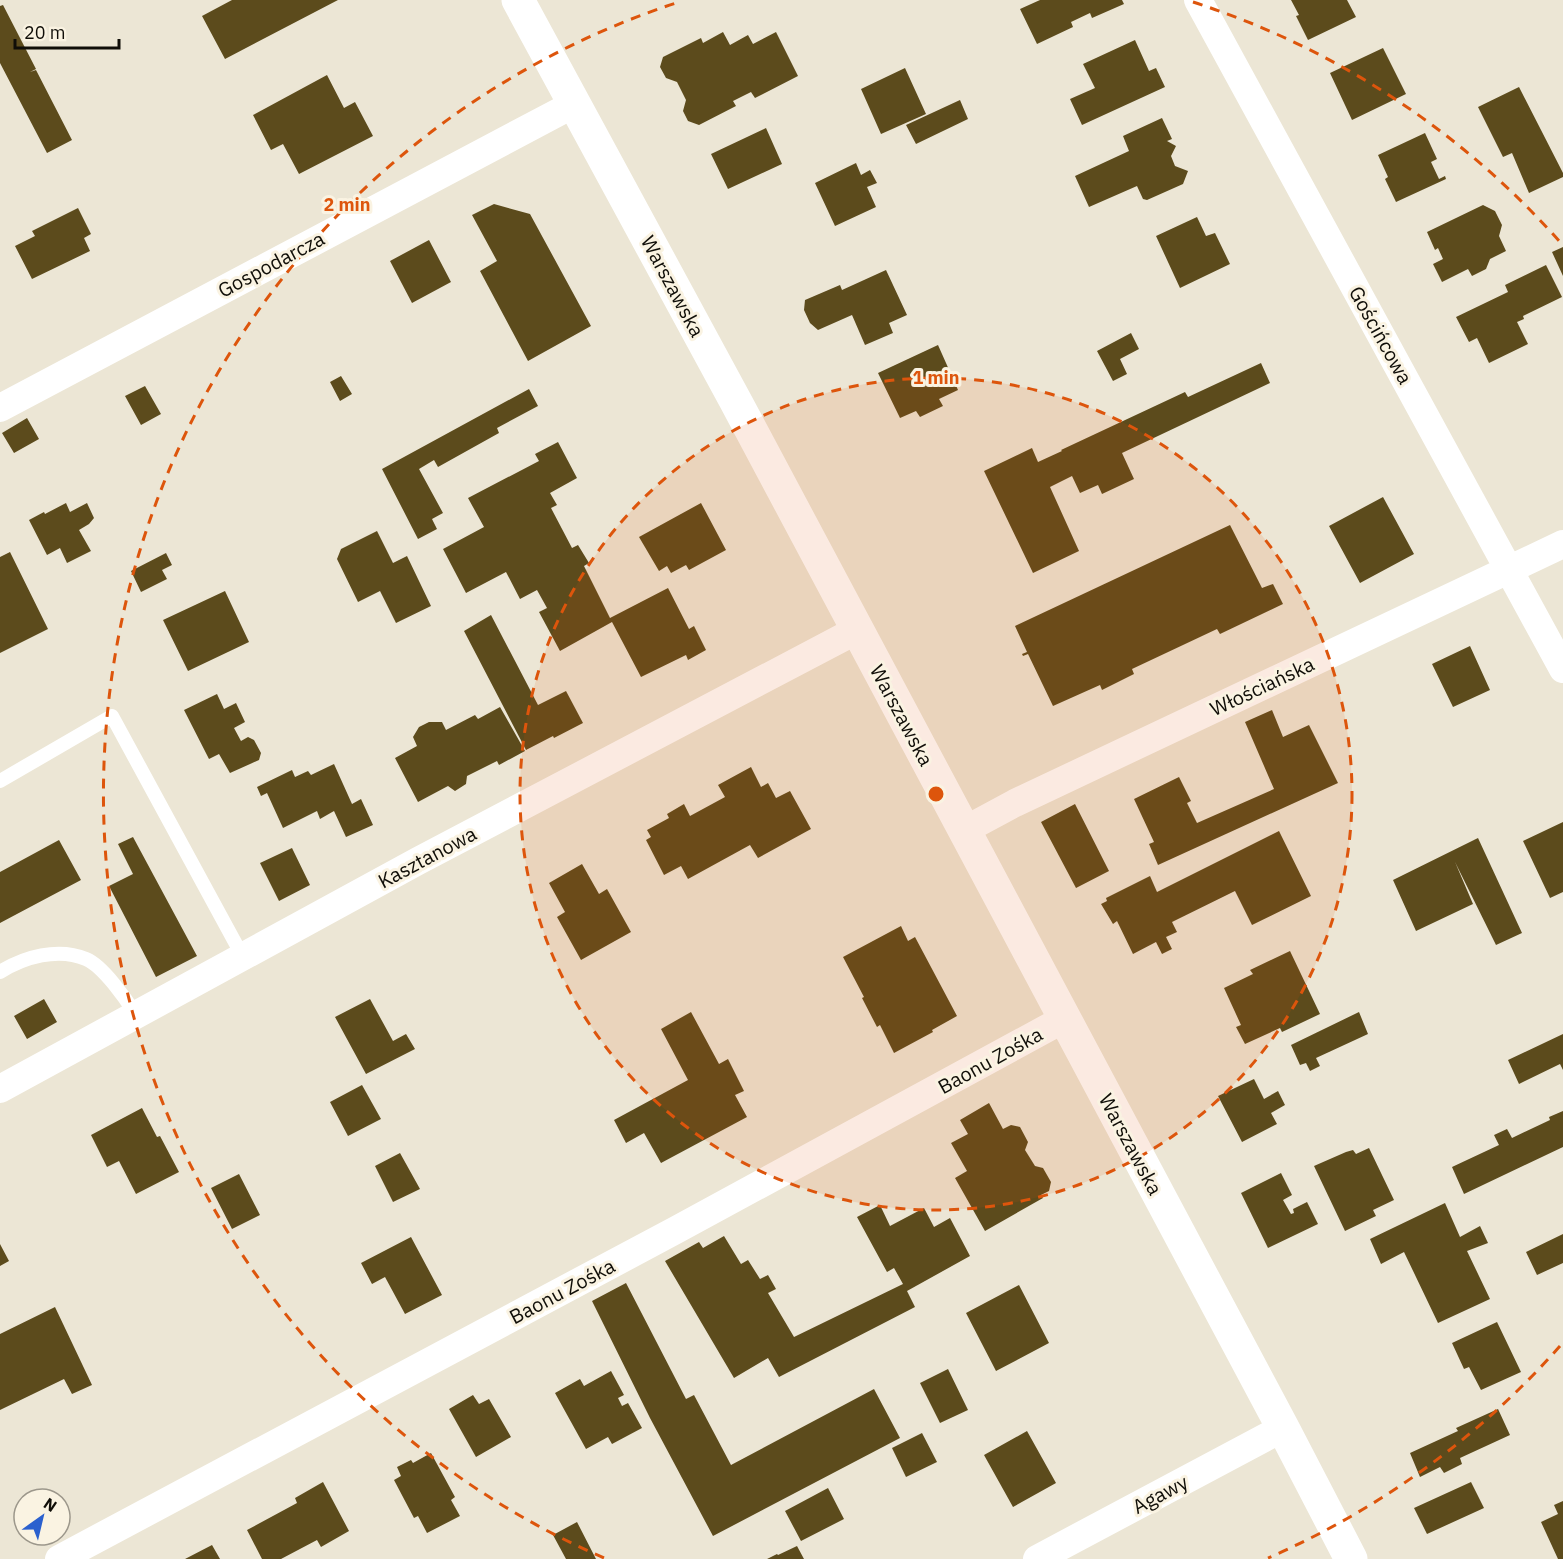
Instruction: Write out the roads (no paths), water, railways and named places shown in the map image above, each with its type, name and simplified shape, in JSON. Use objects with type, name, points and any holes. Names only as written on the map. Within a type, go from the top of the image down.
[{"type":"street","name":"Warszawska","points":[[518,0],[857,630],[1351,1559]]},
{"type":"street","name":"Gościńcowa","points":[[1198,0],[1563,669]]},
{"type":"street","name":"Gospodarcza","points":[[0,408],[574,104]]},
{"type":"street","name":"Włościańska","points":[[963,831],[1026,798],[1563,544]]},
{"type":"street","name":"Kasztanowa","points":[[0,1089],[418,861],[857,630]]},
{"type":"street","name":"Baonu Zośka","points":[[59,1559],[707,1213],[1064,1019]]},
{"type":"street","name":"Agawy","points":[[1037,1559],[1283,1428]]},
{"type":"lane","points":[[0,781],[112,716],[243,957]]},
{"type":"lane","points":[[0,972],[17,962],[53,953],[87,959],[115,984],[136,1015]]}]
